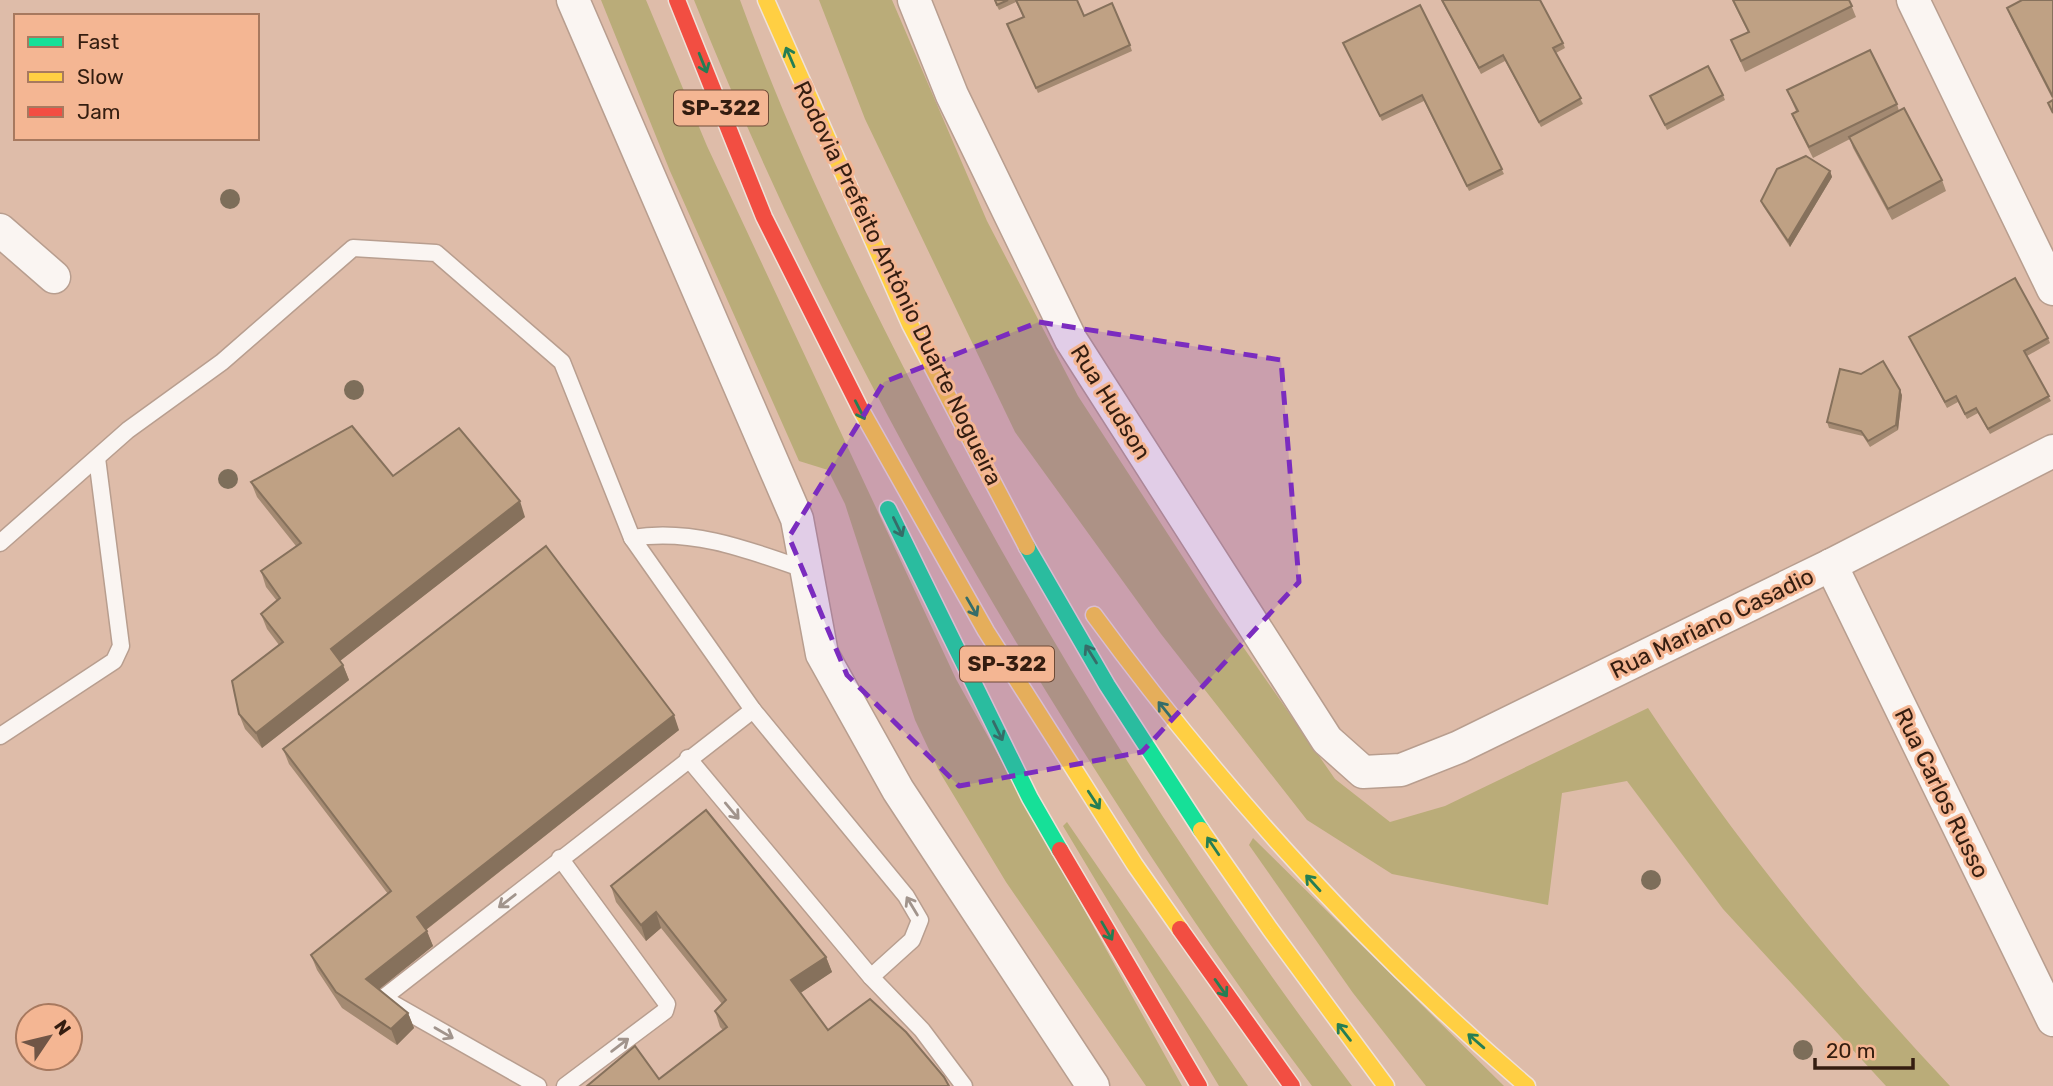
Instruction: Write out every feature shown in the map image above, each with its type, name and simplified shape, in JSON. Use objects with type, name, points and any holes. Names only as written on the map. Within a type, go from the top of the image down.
[{"type":"highway","name":"SP-322","points":[[677,0],[764,217],[873,434],[986,631],[1135,864],[1292,1086]]},
{"type":"highway","name":"Rodovia Prefeito Antônio Duarte Nogueira","points":[[766,0],[836,164],[963,430],[1077,632],[1212,846],[1322,1004],[1386,1086]]},
{"type":"highway","points":[[764,217],[855,433]]},
{"type":"highway","points":[[963,430],[1044,544]]},
{"type":"highway","points":[[882,496],[1030,798],[1199,1086]]},
{"type":"highway","points":[[1084,601],[1141,680],[1261,826],[1336,908],[1425,997],[1527,1086]]},
{"type":"street","points":[[573,0],[797,519],[822,654],[898,790],[1091,1086]]},
{"type":"street","name":"Rua Hudson","points":[[914,0],[952,95],[1071,340],[1327,740],[1363,772]]},
{"type":"street","points":[[1913,0],[2053,289]]},
{"type":"street","points":[[0,230],[54,278]]},
{"type":"street","name":"Rua Mariano Casadio","points":[[1363,772],[1401,770],[1459,747],[1831,565],[2053,451]]},
{"type":"street","name":"Rua Carlos Russo","points":[[1831,565],[2053,1020]]},
{"type":"lane","points":[[0,543],[128,430],[222,362],[353,248],[436,253],[562,362],[632,538],[753,710],[906,897],[920,920],[912,940],[871,977]]},
{"type":"lane","points":[[0,736],[114,661],[121,646],[97,458]]},
{"type":"lane","points":[[632,538],[660,533],[720,541],[806,570]]},
{"type":"lane","points":[[538,1086],[383,998],[753,710]]},
{"type":"lane","points":[[688,758],[871,977],[922,1030],[964,1086]]},
{"type":"lane","points":[[560,859],[667,1003],[665,1011],[565,1086]]},
{"type":"highlighted area","points":[[1039,322],[1281,360],[1299,582],[1142,752],[959,786],[847,675],[789,537],[884,382]]},
{"type":"shaded area","points":[[601,0],[646,0],[707,146],[956,679],[1182,1086],[1146,1086],[1006,882],[939,771],[915,720],[845,504],[828,470],[799,461],[670,171]]},
{"type":"shaded area","points":[[694,0],[740,0],[801,153],[847,253],[921,401],[1018,579],[1177,838],[1233,922],[1352,1086],[1312,1086],[1219,958],[1020,649],[917,469],[821,285],[776,191]]},
{"type":"shaded area","points":[[819,0],[892,0],[987,221],[1078,396],[1216,608],[1335,779],[1390,822],[1445,806],[1648,708],[1753,856],[1868,996],[1950,1086],[1886,1086],[1723,909],[1627,781],[1562,793],[1548,905],[1392,874],[1307,820],[1161,634],[1015,432],[865,119]]},
{"type":"shaded area","points":[[1067,822],[1248,1086],[1219,1086],[1063,826]]},
{"type":"shaded area","points":[[1253,838],[1504,1086],[1426,1086],[1353,993],[1249,845]]},
{"type":"building","points":[[995,0],[1008,0],[997,5]]},
{"type":"building","points":[[1016,0],[1077,0],[1084,16],[1112,3],[1130,45],[1036,88],[1007,24],[1024,17]]},
{"type":"building","points":[[1442,0],[1540,0],[1563,43],[1553,48],[1581,98],[1539,122],[1503,55],[1479,68]]},
{"type":"building","points":[[1733,0],[1849,0],[1852,6],[1741,61],[1731,40],[1749,32]]},
{"type":"building","points":[[2022,0],[2053,0],[2053,97],[2007,8]]},
{"type":"building","points":[[1420,5],[1502,169],[1467,186],[1422,95],[1380,116],[1343,43]]},
{"type":"building","points":[[1870,50],[1897,104],[1809,147],[1792,114],[1798,111],[1787,90]]},
{"type":"building","points":[[1708,66],[1723,95],[1665,125],[1650,96]]},
{"type":"building","points":[[2053,100],[2053,113],[2048,103]]},
{"type":"building","points":[[1904,108],[1942,180],[1888,209],[1849,137]]},
{"type":"building","points":[[1806,156],[1830,171],[1788,241],[1761,201],[1777,169]]},
{"type":"building","points":[[2015,278],[2048,338],[2024,351],[2049,396],[1988,429],[1976,408],[1965,414],[1956,396],[1945,402],[1909,337]]},
{"type":"building","points":[[1883,361],[1900,390],[1896,425],[1868,441],[1861,431],[1827,422],[1840,369],[1861,374]]},
{"type":"building","points":[[352,426],[393,476],[459,428],[520,501],[331,649],[343,665],[256,733],[239,714],[232,681],[283,642],[261,614],[280,598],[261,571],[301,543],[251,482]]},
{"type":"building","points":[[546,546],[674,715],[417,917],[427,931],[366,979],[408,1013],[391,1029],[336,992],[311,955],[391,891],[283,749]]},
{"type":"building","points":[[706,810],[826,957],[791,980],[828,1030],[870,999],[906,1032],[949,1086],[587,1086],[635,1046],[659,1079],[727,1027],[715,1011],[726,1000],[656,912],[641,925],[611,886]]},
{"type":"traffic: fast","points":[[888,509],[1030,798],[1060,850]]},
{"type":"traffic: fast","points":[[1027,547],[1107,685],[1201,830]]},
{"type":"traffic: slow","points":[[766,0],[910,324],[1027,547]]},
{"type":"traffic: slow","points":[[861,410],[986,631],[1135,865],[1180,929]]},
{"type":"traffic: slow","points":[[1094,615],[1192,742],[1297,863],[1408,978],[1527,1086]]},
{"type":"traffic: slow","points":[[1201,830],[1386,1086]]},
{"type":"traffic: jam","points":[[677,0],[764,217],[861,410]]},
{"type":"traffic: jam","points":[[1060,850],[1199,1086]]},
{"type":"traffic: jam","points":[[1180,929],[1292,1086]]}]
